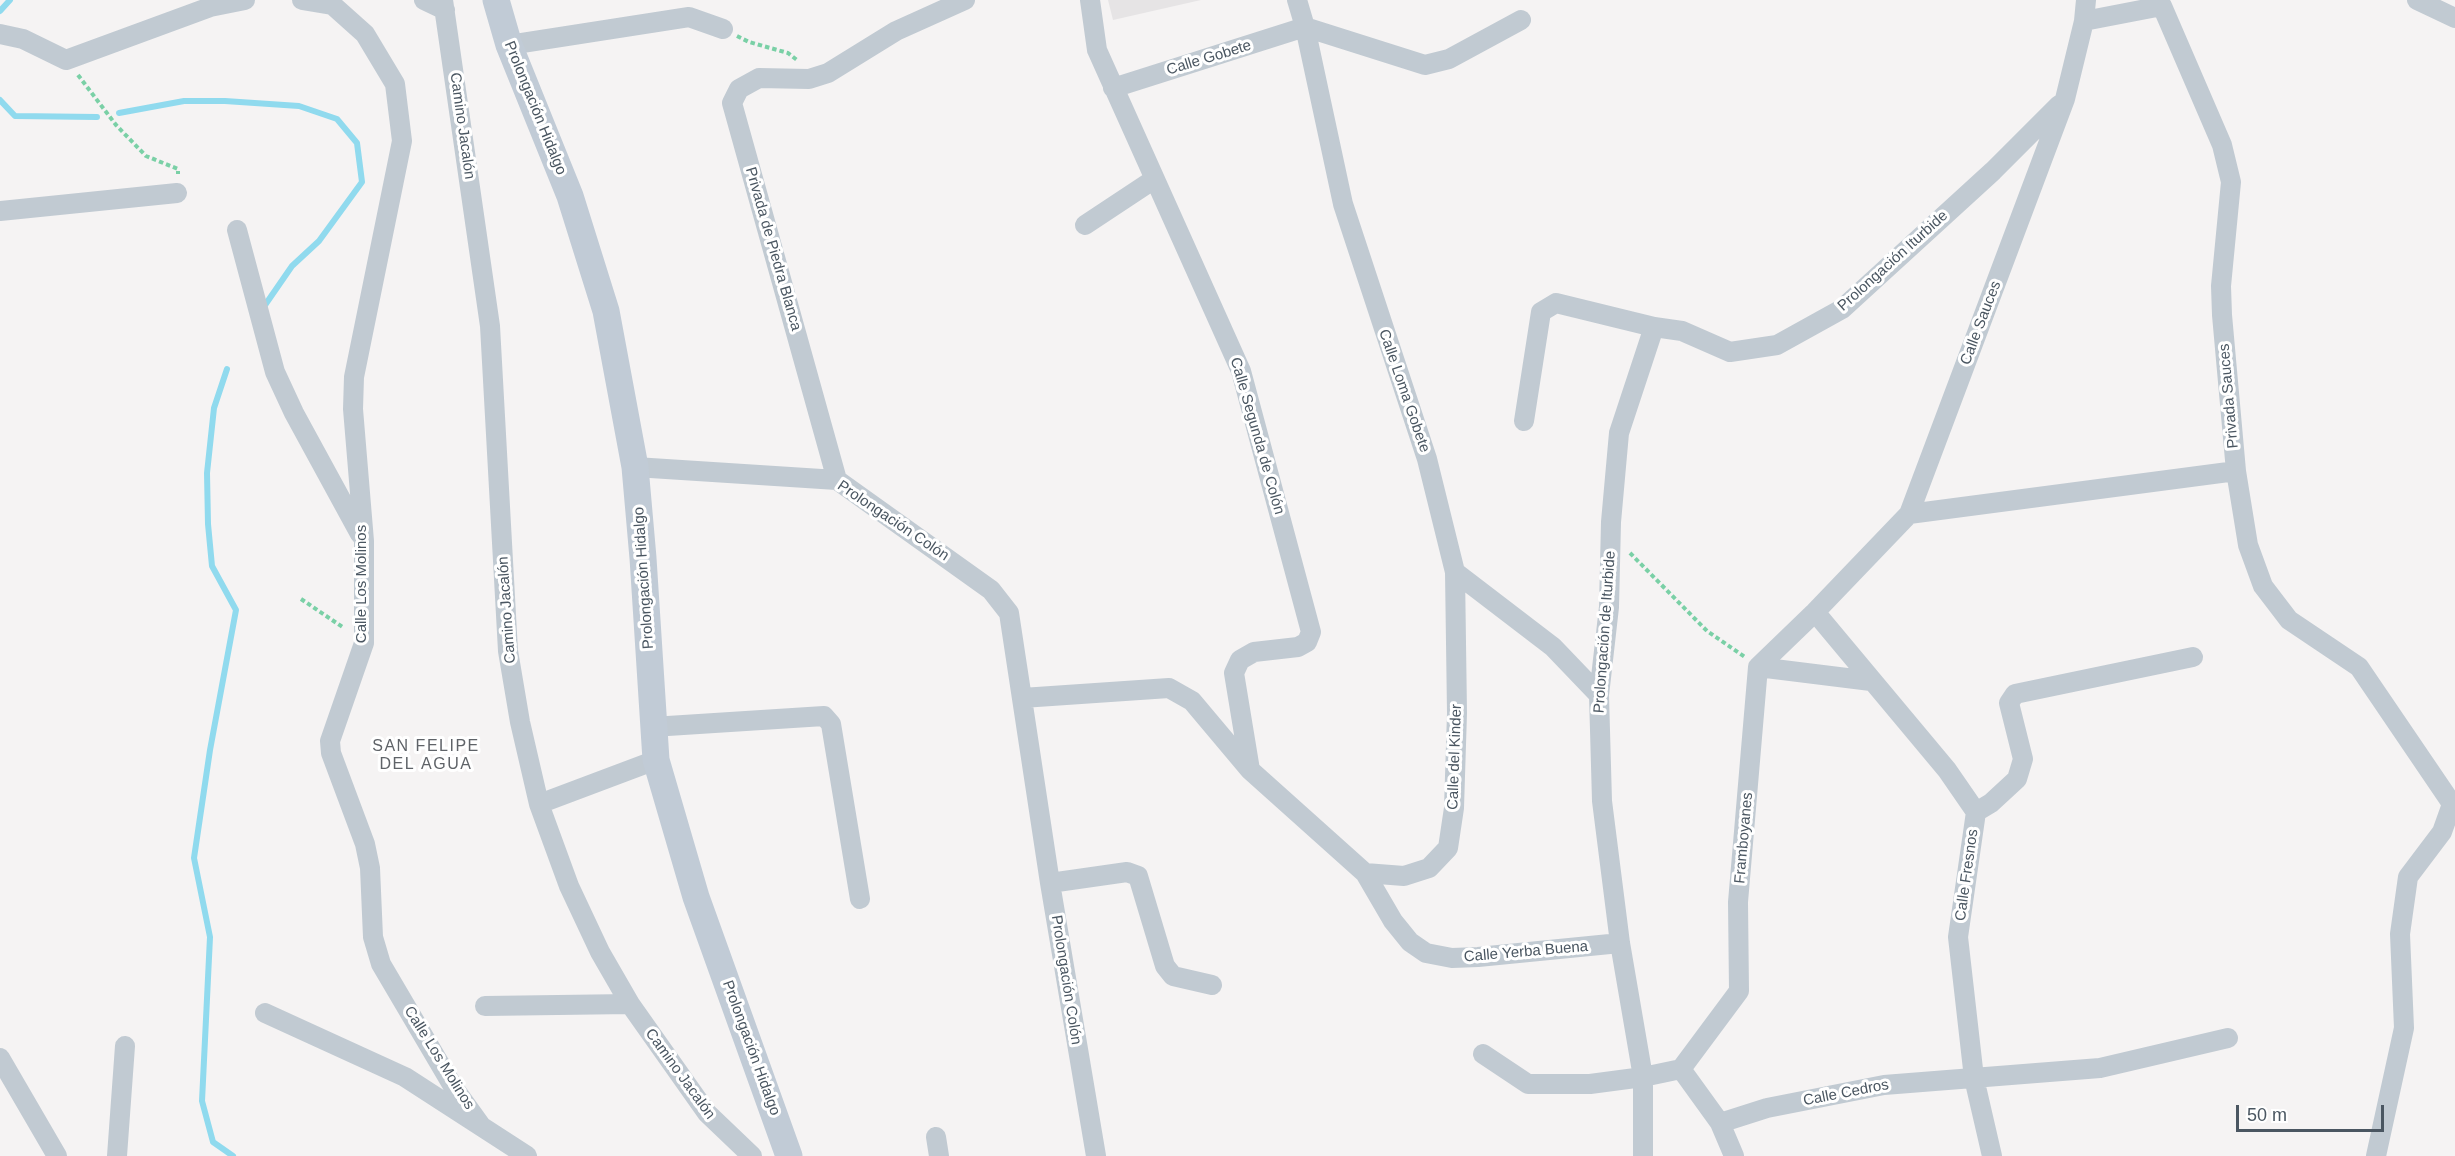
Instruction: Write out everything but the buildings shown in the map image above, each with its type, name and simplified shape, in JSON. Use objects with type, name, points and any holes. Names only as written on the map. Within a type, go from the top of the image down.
[{"type":"street","points":[[0,34],[23,39],[66,60],[210,7],[245,0]]},
{"type":"street","points":[[302,0],[330,2]]},
{"type":"street","points":[[424,0],[444,5]]},
{"type":"street","name":"Prolongación Hidalgo","points":[[496,0],[509,45],[570,196],[606,311],[635,467],[644,558],[652,727],[656,760],[696,897],[789,1156]]},
{"type":"street","points":[[809,79],[828,74],[896,31],[965,0]]},
{"type":"street","name":"Calle Segunda de Colón","points":[[1090,0],[1092,31],[1097,50],[1153,180],[1241,371],[1311,632],[1307,642],[1298,646],[1254,652],[1240,660],[1234,673],[1251,770]]},
{"type":"street","name":"Calle Loma Gobete","points":[[1297,0],[1305,27],[1343,204],[1427,459],[1455,572]]},
{"type":"street","name":"Calle Sauces","points":[[1815,612],[1909,514],[2065,99],[2084,21],[2085,0]]},
{"type":"street","points":[[2417,0],[2455,18]]},
{"type":"street","name":"Calle Los Molinos","points":[[330,2],[364,34],[395,84],[402,141],[354,377],[353,409],[364,541],[364,643],[330,741],[331,753],[365,844],[370,868],[373,937],[381,964],[454,1088],[482,1127]]},
{"type":"street","points":[[2084,21],[2163,3]]},
{"type":"street","name":"Privada Sauces","points":[[2163,3],[2222,144],[2231,182],[2221,286],[2222,315],[2236,471],[2247,545],[2263,586],[2289,620],[2359,667],[2452,804],[2442,832],[2408,877],[2400,934],[2404,1028],[2376,1156]]},
{"type":"street","name":"Camino Jacalón","points":[[444,5],[490,326],[508,651],[520,722],[539,804],[569,886],[600,952],[630,1004],[706,1113],[752,1156]]},
{"type":"street","points":[[509,45],[689,17],[723,29]]},
{"type":"street","points":[[1305,27],[1425,65],[1449,58],[1521,20]]},
{"type":"street","name":"Calle Gobete","points":[[1113,88],[1305,27]]},
{"type":"street","name":"Privada de Piedra Blanca","points":[[809,79],[759,78],[739,89],[732,103],[837,480]]},
{"type":"street","name":"Prolongación Iturbide","points":[[1524,421],[1541,312],[1556,303],[1654,327],[1682,331],[1731,352],[1778,345],[1842,309],[1994,171],[2065,99]]},
{"type":"street","points":[[1085,225],[1153,180]]},
{"type":"street","points":[[0,211],[177,193]]},
{"type":"street","points":[[237,230],[276,372],[294,413],[364,541]]},
{"type":"street","name":"Prolongación de Iturbide","points":[[1643,1156],[1643,1077],[1620,942],[1602,801],[1599,695],[1609,607],[1611,522],[1619,433],[1654,327]]},
{"type":"street","name":"Prolongación Colón","points":[[635,467],[837,480],[991,590],[1009,613],[1050,883],[1096,1156]]},
{"type":"street","points":[[1909,514],[2236,471]]},
{"type":"street","points":[[1455,572],[1553,646],[1599,695]]},
{"type":"street","name":"Calle del Kinder","points":[[1365,873],[1404,876],[1429,868],[1448,848],[1454,808],[1457,713],[1455,572]]},
{"type":"street","points":[[1758,667],[1815,612]]},
{"type":"street","name":"Calle Fresnos","points":[[1815,612],[1947,770],[1976,812],[1958,937],[1974,1078],[1992,1156]]},
{"type":"street","points":[[1976,812],[1991,803],[2017,779],[2023,759],[2009,703],[2015,694],[2193,657]]},
{"type":"street","points":[[1758,667],[1871,681]]},
{"type":"street","name":"Framboyanes","points":[[1681,1069],[1739,991],[1738,902],[1758,667]]},
{"type":"street","points":[[1022,698],[1169,688],[1192,701],[1251,770],[1365,873]]},
{"type":"street","points":[[652,727],[824,716],[831,724],[860,899]]},
{"type":"street","points":[[539,804],[656,760]]},
{"type":"street","points":[[1050,883],[1127,872],[1138,876],[1165,966],[1173,976],[1212,985]]},
{"type":"street","name":"Calle Yerba Buena","points":[[1365,873],[1393,921],[1410,942],[1426,953],[1452,958],[1479,957],[1620,942]]},
{"type":"street","points":[[484,1006],[630,1004]]},
{"type":"street","name":"Calle Los Molinos","points":[[265,1013],[405,1077],[482,1127]]},
{"type":"street","name":"Calle Cedros","points":[[1720,1123],[1767,1108],[1884,1085],[2100,1068],[2228,1038]]},
{"type":"street","points":[[117,1156],[125,1046]]},
{"type":"street","points":[[1483,1054],[1528,1084],[1590,1084],[1681,1069],[1720,1123],[1734,1156]]},
{"type":"street","points":[[0,1058],[57,1156]]},
{"type":"street","points":[[482,1127],[527,1156]]},
{"type":"path","points":[[723,29],[749,42],[788,53],[798,61],[809,79]]},
{"type":"path","points":[[66,60],[116,125],[146,156],[178,169],[177,193]]},
{"type":"path","points":[[1611,522],[1628,551],[1707,631],[1758,667]]},
{"type":"path","points":[[301,599],[319,609],[364,643]]},
{"type":"shaded area","points":[[1108,0],[1201,0],[1113,20]]},
{"type":"waterway","points":[[0,11],[10,0]]},
{"type":"waterway","points":[[0,100],[15,116],[97,117]]},
{"type":"waterway","points":[[119,113],[184,101],[299,106],[337,119],[357,143],[362,182],[319,241],[292,266],[263,308]]},
{"type":"waterway","points":[[227,369],[214,408],[207,473],[208,524],[212,566],[236,610],[210,750],[194,858],[210,937],[202,1101],[213,1142],[233,1156]]},
{"type":"district","name":"SAN FELIPE DEL AGUA","points":[[426,756]]}]
